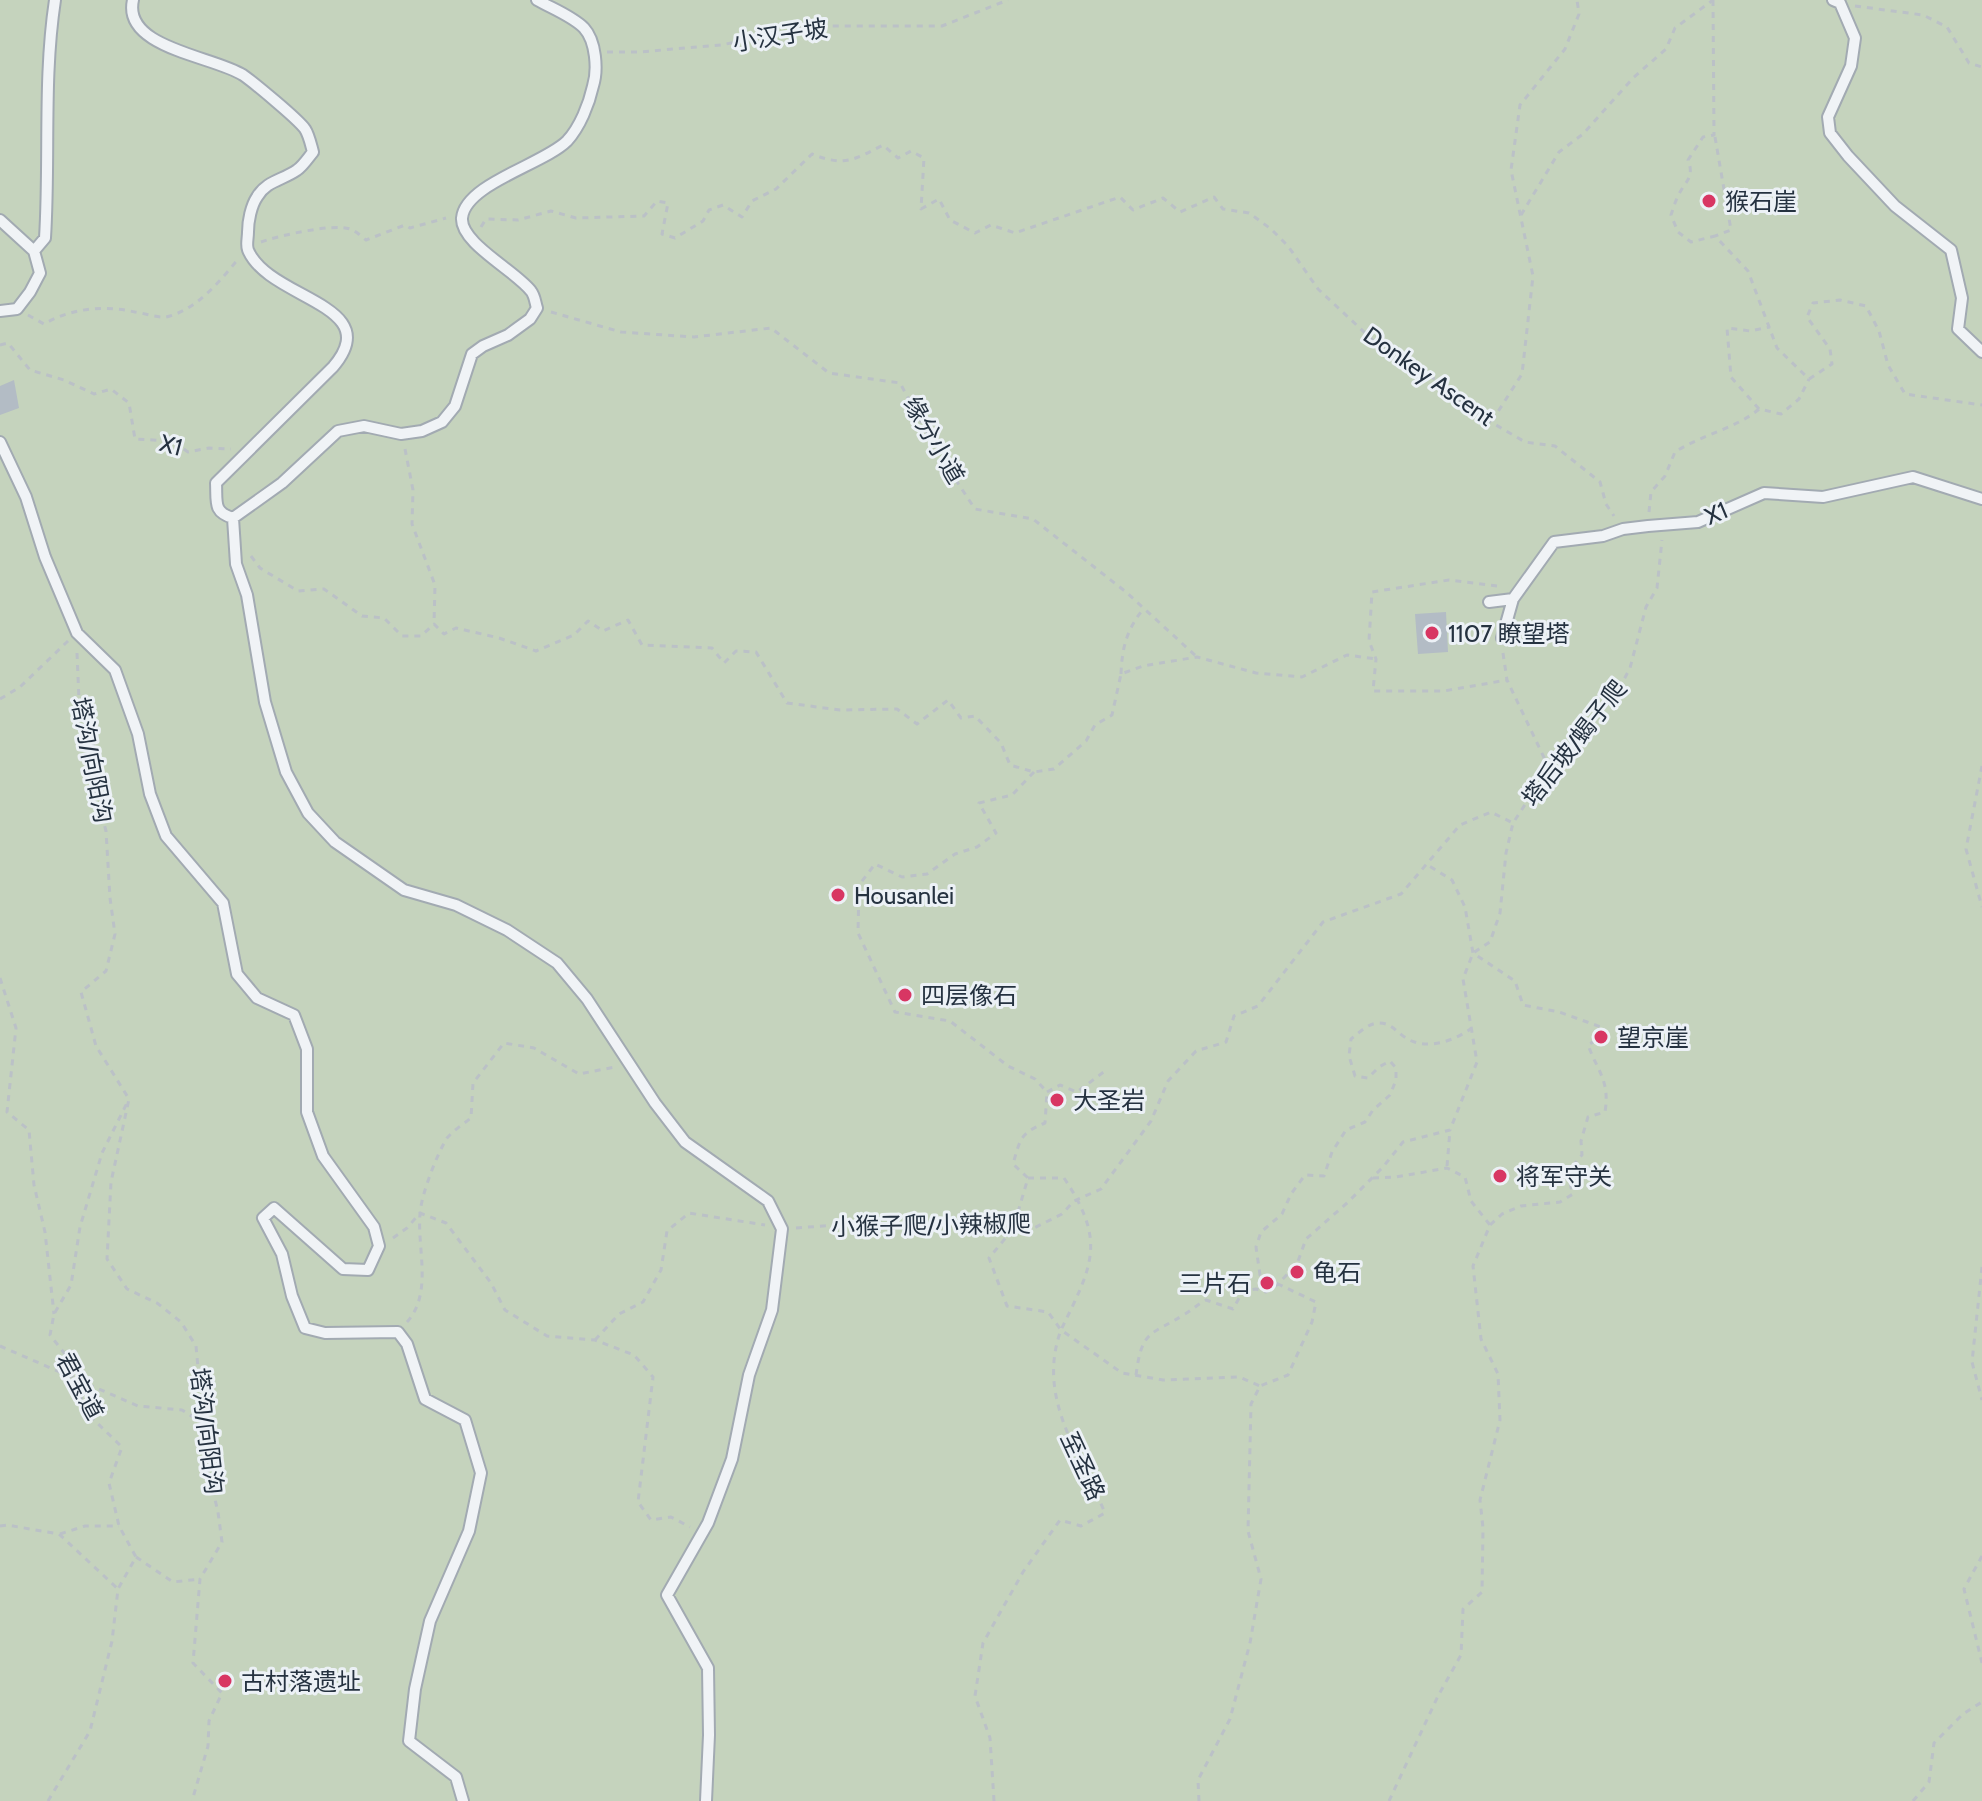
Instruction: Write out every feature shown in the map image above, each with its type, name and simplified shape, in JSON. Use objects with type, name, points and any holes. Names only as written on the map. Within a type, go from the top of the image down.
[{"type":"lane","points":[[34,251],[45,238],[46,117],[55,0]]},
{"type":"lane","points":[[133,0],[137,26],[157,42],[242,75],[305,129],[313,152],[298,170],[268,184],[256,197],[248,223],[247,249],[277,282],[340,316],[349,334],[345,353],[333,367],[216,483],[217,507],[222,515],[233,518]]},
{"type":"lane","points":[[233,518],[282,483],[338,431],[364,426],[401,434],[422,431],[442,422],[455,406],[472,354],[508,335],[530,319],[537,308],[533,293],[462,228],[462,214],[470,201],[488,186],[567,141],[588,105],[595,80],[595,52],[585,29],[537,0]]},
{"type":"lane","points":[[1836,2],[1855,38],[1851,66],[1828,117],[1830,133],[1895,206],[1951,250],[1962,298],[1958,329],[1982,352]]},
{"type":"lane","points":[[0,220],[34,251],[40,273],[17,309],[0,311]]},
{"type":"lane","points":[[0,442],[26,497],[45,557],[77,633],[115,670],[138,734],[150,794],[166,836],[223,903],[237,974],[257,998],[294,1015],[307,1049],[307,1112],[323,1156],[374,1227],[379,1246],[368,1270],[343,1269],[274,1208],[263,1218],[282,1254],[292,1296],[305,1328],[325,1333],[398,1332],[407,1344],[425,1399],[465,1420],[481,1473],[469,1531],[430,1621],[415,1689],[409,1741],[456,1777],[463,1801]]},
{"type":"lane","name":"X1","points":[[1502,638],[1513,599],[1554,542],[1603,536],[1623,529],[1698,522],[1764,493],[1823,497],[1913,477],[1982,499]]},
{"type":"lane","points":[[233,518],[236,564],[247,595],[265,702],[286,772],[308,813],[335,842],[404,890],[456,905],[507,930],[557,963],[587,999],[655,1103],[685,1142],[768,1201],[782,1229],[772,1310],[749,1375],[732,1459],[702,1533],[667,1595],[708,1668],[706,1801]]},
{"type":"lane","points":[[1489,602],[1513,599]]},
{"type":"path","name":"小汉子坡","points":[[595,52],[639,52],[721,45],[814,26],[942,26],[1008,0]]},
{"type":"path","points":[[1492,421],[1522,374],[1533,276],[1511,170],[1520,105],[1565,49],[1579,14],[1577,0]]},
{"type":"path","points":[[1521,215],[1559,152],[1583,134],[1633,78],[1666,49],[1675,28],[1713,0]]},
{"type":"path","points":[[1713,0],[1714,135],[1731,230],[1691,242],[1678,232],[1671,215],[1679,193],[1690,179],[1692,170],[1688,160],[1703,137],[1714,135]]},
{"type":"path","points":[[1836,2],[1923,15],[1947,27],[1969,63],[1982,67]]},
{"type":"path","name":"Donkey Ascent","points":[[479,231],[486,219],[518,220],[551,211],[576,218],[644,216],[657,201],[668,203],[662,234],[675,238],[703,221],[709,210],[723,205],[742,217],[752,201],[776,189],[812,154],[831,162],[853,161],[883,145],[898,158],[911,151],[924,158],[921,209],[939,199],[950,220],[975,233],[991,225],[1015,233],[1120,197],[1133,210],[1163,198],[1180,212],[1214,197],[1223,209],[1249,213],[1271,229],[1288,246],[1318,289],[1379,346],[1448,387],[1462,405],[1525,442],[1555,446],[1600,482],[1606,504],[1623,529]]},
{"type":"path","points":[[17,309],[44,324],[59,315],[108,306],[164,317],[201,298],[218,284],[247,249],[263,240],[331,229],[351,229],[366,240],[405,225],[410,228],[462,214]]},
{"type":"path","points":[[1715,236],[1748,271],[1777,348],[1809,379]]},
{"type":"path","points":[[1770,327],[1750,331],[1727,328],[1731,377],[1759,409],[1781,414],[1799,399],[1809,379],[1832,364],[1830,349],[1807,317],[1813,303],[1840,300],[1866,306],[1879,331],[1888,365],[1905,394],[1982,405]]},
{"type":"path","name":"缘分小道","points":[[537,308],[621,332],[694,337],[771,328],[829,373],[900,383],[938,453],[975,509],[1033,519],[1144,608],[1197,657]]},
{"type":"path","name":"X1","points":[[0,345],[8,343],[30,370],[64,380],[94,394],[111,389],[129,403],[135,439],[172,441],[188,452],[209,448],[251,450]]},
{"type":"path","points":[[1648,526],[1651,492],[1665,476],[1675,452],[1745,420],[1759,409]]},
{"type":"path","points":[[247,551],[260,568],[298,591],[324,589],[362,616],[384,618],[402,636],[421,636],[434,624],[435,585],[412,524],[413,490],[401,434]]},
{"type":"path","name":"塔后坡/蝎子爬","points":[[1447,1168],[1450,1130],[1477,1062],[1463,979],[1473,953],[1490,942],[1500,913],[1506,853],[1513,823],[1549,768],[1608,703],[1630,668],[1646,607],[1657,588],[1664,524]]},
{"type":"path","points":[[1507,680],[1444,691],[1373,691],[1376,659],[1369,641],[1372,592],[1449,580],[1520,588]]},
{"type":"path","points":[[434,624],[444,634],[456,628],[536,651],[574,635],[588,621],[603,631],[628,620],[642,645],[712,648],[724,663],[736,651],[756,652],[787,703],[840,710],[897,709],[917,724],[948,700],[961,718],[975,716],[1001,743],[1010,765],[1034,772],[1054,769],[1086,741],[1095,725],[1112,715],[1129,626],[1144,608]]},
{"type":"path","points":[[0,699],[20,687],[77,633]]},
{"type":"path","name":"塔沟/向阳沟","points":[[77,633],[80,724],[94,742],[91,776],[106,831],[115,934],[106,971],[81,992],[96,1046],[129,1099],[111,1182],[107,1259],[127,1289],[157,1303],[181,1322],[196,1346],[207,1466],[222,1542],[200,1579],[193,1663],[222,1693],[209,1721],[208,1746],[192,1801]]},
{"type":"path","points":[[1502,638],[1507,680],[1549,768]]},
{"type":"path","points":[[1121,674],[1143,666],[1197,657],[1256,673],[1302,677],[1347,655],[1376,659]]},
{"type":"path","points":[[1982,766],[1966,849],[1982,907]]},
{"type":"path","points":[[1034,772],[1012,795],[979,803],[996,833],[977,847],[955,854],[927,874],[902,877],[875,864],[859,885],[858,933],[895,1012],[950,1021],[1008,1066],[1035,1079],[1047,1092],[1045,1123],[1027,1131],[1020,1140],[1013,1164],[1028,1178],[1064,1178],[1078,1199],[1093,1239],[1087,1276],[1061,1330]]},
{"type":"path","name":"小猴子爬/小辣椒爬","points":[[595,1340],[619,1314],[643,1302],[661,1270],[667,1231],[689,1213],[782,1229],[862,1223],[1032,1229],[1062,1214],[1078,1199],[1101,1189],[1151,1121],[1168,1081],[1196,1051],[1226,1042],[1234,1016],[1258,1006],[1323,922],[1401,894],[1460,825],[1491,812],[1513,823]]},
{"type":"path","points":[[1389,1801],[1438,1696],[1461,1655],[1463,1609],[1482,1592],[1484,1564],[1480,1500],[1500,1420],[1498,1374],[1481,1339],[1473,1266],[1490,1225],[1502,1214],[1521,1206],[1560,1202],[1573,1194],[1569,1181],[1573,1164],[1582,1155],[1581,1141],[1588,1117],[1605,1112],[1608,1094],[1600,1067],[1588,1045],[1601,1037],[1601,1027],[1559,1012],[1523,1005],[1515,981],[1473,953],[1465,907],[1452,880],[1426,864]]},
{"type":"path","name":"君宝道","points":[[0,978],[16,1028],[7,1112],[29,1130],[34,1185],[45,1232],[54,1314],[50,1335],[65,1354],[72,1377],[92,1418],[122,1447],[109,1483],[119,1526],[136,1557]]},
{"type":"path","points":[[1199,1801],[1198,1780],[1230,1719],[1250,1643],[1261,1579],[1248,1531],[1251,1404],[1260,1386],[1288,1375],[1312,1322],[1316,1302],[1260,1275],[1256,1247],[1261,1232],[1282,1214],[1291,1194],[1305,1175],[1324,1176],[1332,1152],[1346,1130],[1365,1122],[1390,1095],[1396,1080],[1396,1068],[1390,1061],[1368,1078],[1355,1076],[1349,1056],[1351,1039],[1369,1025],[1379,1023],[1394,1027],[1408,1040],[1437,1044],[1452,1041],[1472,1028]]},
{"type":"path","points":[[398,1332],[417,1311],[423,1248],[420,1213],[429,1180],[448,1137],[471,1118],[473,1083],[504,1043],[534,1048],[579,1074],[630,1064]]},
{"type":"path","points":[[1047,1092],[1060,1085],[1077,1092],[1105,1071]]},
{"type":"path","points":[[54,1314],[71,1285],[80,1227],[102,1153],[129,1099]]},
{"type":"path","points":[[1136,1375],[1143,1342],[1152,1331],[1206,1300],[1233,1309],[1243,1291],[1256,1289],[1266,1292],[1278,1284],[1297,1264],[1306,1239],[1373,1178],[1403,1142],[1450,1130]]},
{"type":"path","points":[[1373,1178],[1447,1168],[1465,1177],[1471,1201],[1490,1225]]},
{"type":"path","points":[[1028,1178],[1013,1229],[989,1258],[1007,1306],[1048,1312],[1061,1330],[1122,1373],[1163,1380],[1239,1377],[1260,1386]]},
{"type":"path","points":[[379,1246],[407,1228],[420,1213]]},
{"type":"path","points":[[420,1213],[446,1223],[491,1283],[505,1310],[547,1336],[595,1340],[634,1355],[653,1377],[638,1502],[651,1520],[671,1517],[702,1533]]},
{"type":"path","points":[[1982,1267],[1972,1362],[1982,1400]]},
{"type":"path","name":"至圣路","points":[[994,1801],[990,1738],[975,1696],[983,1643],[1023,1572],[1060,1520],[1081,1526],[1105,1513],[1066,1436],[1056,1395],[1053,1352],[1061,1330]]},
{"type":"path","points":[[0,1346],[138,1406],[182,1410],[205,1425]]},
{"type":"path","points":[[0,1526],[59,1534],[85,1526],[119,1526]]},
{"type":"path","points":[[59,1534],[118,1589]]},
{"type":"path","points":[[1982,1556],[1964,1589],[1982,1663]]},
{"type":"path","points":[[48,1801],[90,1731],[112,1641],[118,1589],[136,1557],[173,1582],[200,1579]]},
{"type":"path","points":[[1913,1801],[1929,1782],[1934,1743],[1963,1714],[1982,1702]]},
{"type":"green space","points":[[0,0],[1982,0],[1982,1801],[0,1801]]},
{"type":"building","points":[[14,380],[19,408],[0,415],[0,386]]},
{"type":"building","name":"1107 瞭望塔","points":[[1446,612],[1448,652],[1418,654],[1415,614]]},
{"type":"place","name":"猴石崖","points":[[1709,201]]},
{"type":"place","name":"1107 瞭望塔","points":[[1432,633]]},
{"type":"place","name":"Housanlei","points":[[838,895]]},
{"type":"place","name":"四层像石","points":[[905,995]]},
{"type":"place","name":"望京崖","points":[[1601,1037]]},
{"type":"place","name":"大圣岩","points":[[1057,1100]]},
{"type":"place","name":"将军守关","points":[[1500,1176]]},
{"type":"place","name":"龟石","points":[[1297,1272]]},
{"type":"place","name":"三片石","points":[[1267,1283]]},
{"type":"place","name":"古村落遗址","points":[[225,1681]]}]
